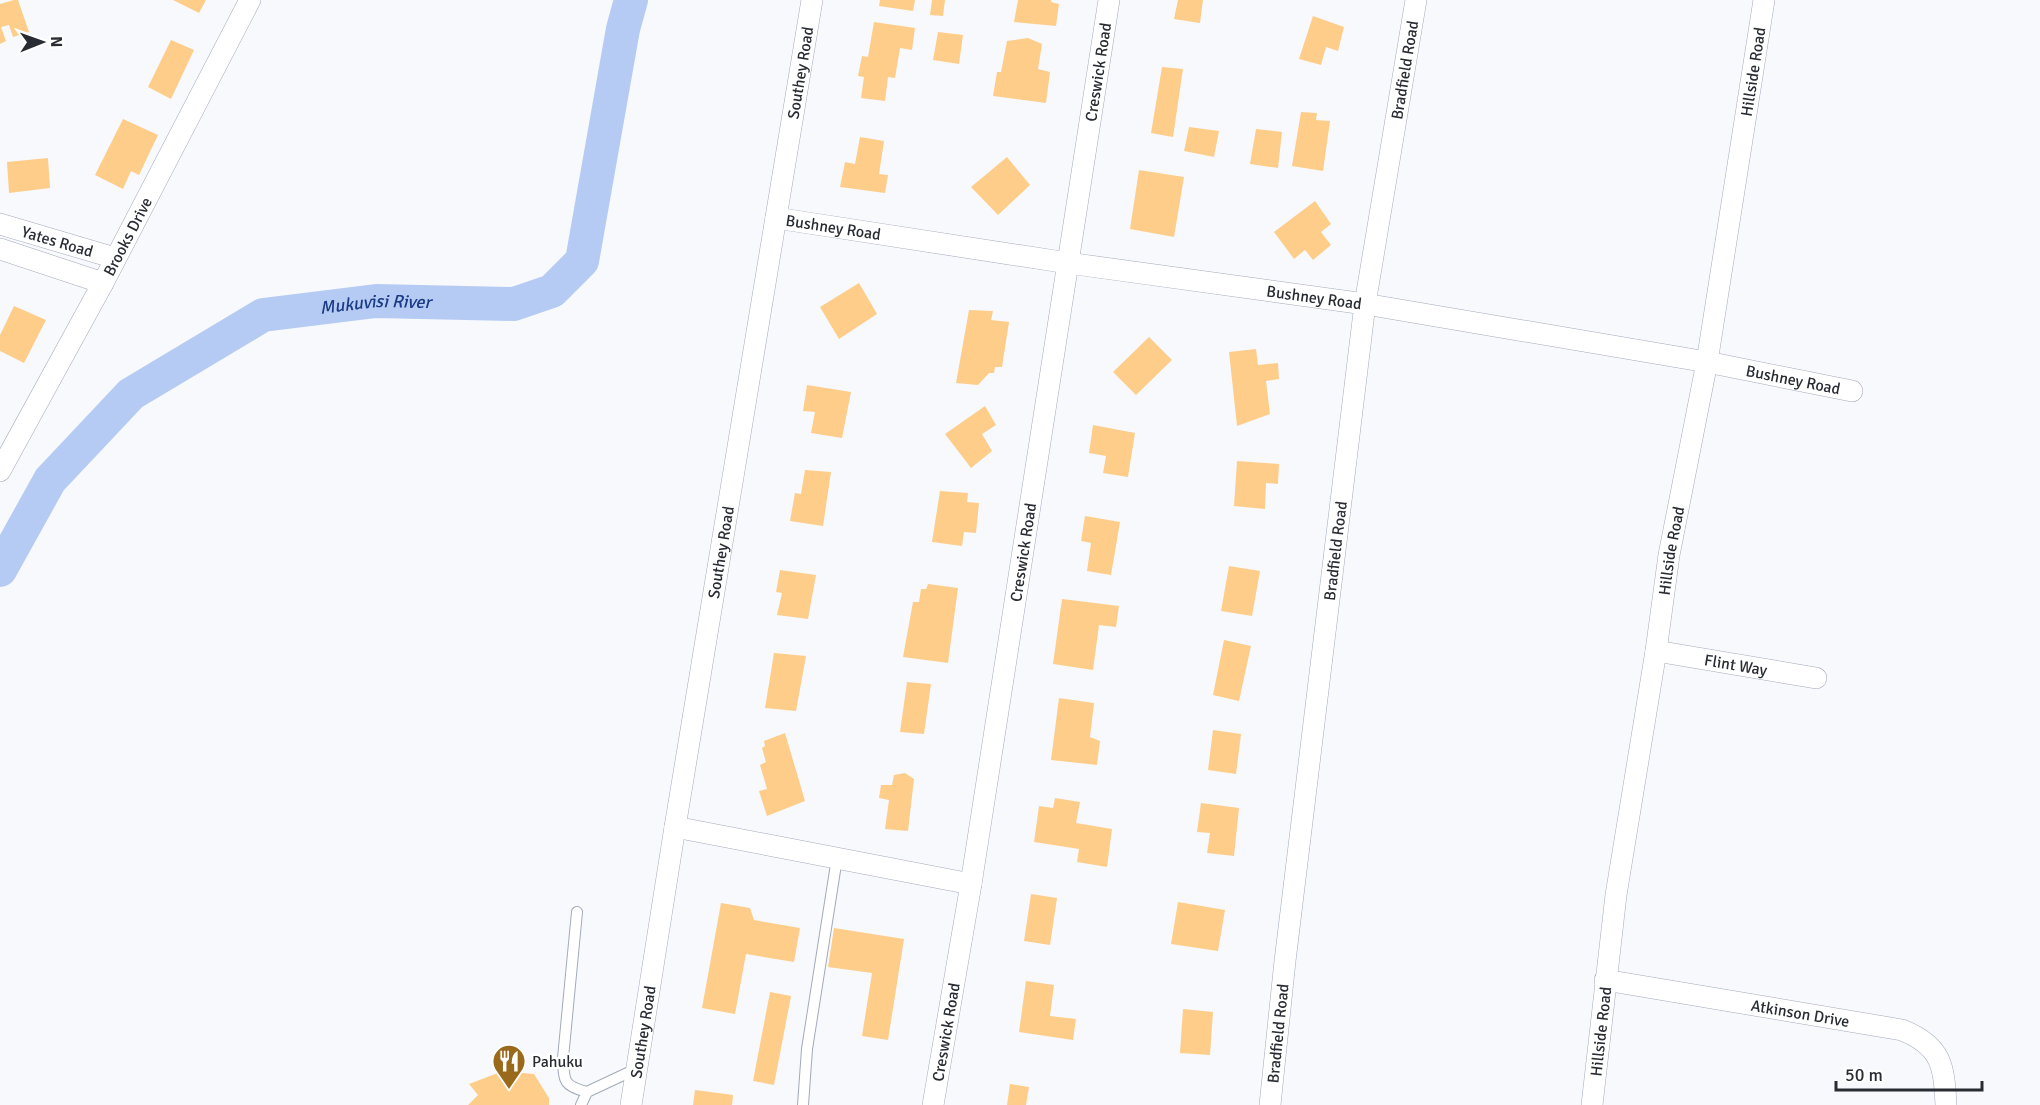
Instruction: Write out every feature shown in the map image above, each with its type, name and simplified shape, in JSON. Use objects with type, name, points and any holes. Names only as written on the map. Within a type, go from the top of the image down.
[{"type":"street","name":"Brooks Drive","points":[[0,471],[103,283],[250,0]]},
{"type":"street","name":"Southey Road","points":[[631,1105],[812,0]]},
{"type":"street","name":"Creswick Road","points":[[933,1105],[971,884],[1109,0]]},
{"type":"street","name":"Bradfield Road","points":[[1270,1105],[1286,949],[1365,304],[1416,0]]},
{"type":"street","name":"Hillside Road","points":[[1592,1105],[1616,895],[1656,651],[1669,555],[1707,362],[1764,0]]},
{"type":"street","name":"Bushney Road","points":[[776,218],[1068,263],[1365,304],[1707,362],[1852,391]]},
{"type":"street","name":"Yates Road","points":[[0,224],[115,258]]},
{"type":"street","name":"Yates Road","points":[[0,249],[103,283]]},
{"type":"street","name":"Flint Way","points":[[1656,651],[1816,678]]},
{"type":"street","points":[[675,827],[971,884]]},
{"type":"street","name":"Atkinson Drive","points":[[1605,980],[1902,1030],[1930,1045],[1938,1057],[1944,1075],[1946,1105]]},
{"type":"lane","points":[[803,1105],[807,1049],[837,858]]},
{"type":"lane","points":[[578,912],[563,1058],[566,1083],[572,1088],[587,1092],[636,1069]]},
{"type":"lane","points":[[581,1105],[587,1092]]},
{"type":"building","points":[[18,0],[29,32],[13,37],[9,25],[1,27],[6,41],[0,44],[0,4]]},
{"type":"building","points":[[173,0],[206,0],[199,13]]},
{"type":"building","points":[[880,0],[915,0],[913,11],[879,6]]},
{"type":"building","points":[[932,0],[945,0],[943,16],[930,15]]},
{"type":"building","points":[[1018,0],[1051,0],[1059,4],[1056,26],[1014,22]]},
{"type":"building","points":[[1178,0],[1203,0],[1200,23],[1174,19]]},
{"type":"building","points":[[1313,16],[1344,27],[1338,51],[1326,47],[1321,65],[1299,59]]},
{"type":"building","points":[[874,22],[915,28],[912,50],[900,48],[895,78],[888,77],[885,101],[861,98],[864,77],[858,76],[862,56],[868,57]]},
{"type":"building","points":[[938,32],[963,35],[959,64],[933,60]]},
{"type":"building","points":[[1028,38],[1042,44],[1038,69],[1050,72],[1046,103],[993,96],[997,72],[1001,72],[1007,41]]},
{"type":"building","points":[[171,40],[194,50],[171,99],[148,87]]},
{"type":"building","points":[[1162,67],[1183,69],[1173,137],[1151,133]]},
{"type":"building","points":[[1301,112],[1317,113],[1316,120],[1330,121],[1323,171],[1292,166]]},
{"type":"building","points":[[123,119],[158,135],[139,175],[131,171],[123,189],[95,175]]},
{"type":"building","points":[[1189,127],[1219,131],[1214,157],[1184,151]]},
{"type":"building","points":[[1256,129],[1282,132],[1278,168],[1250,164]]},
{"type":"building","points":[[860,137],[884,141],[879,174],[888,175],[885,193],[840,187],[845,162],[855,164]]},
{"type":"building","points":[[1007,157],[1030,185],[998,215],[971,187]]},
{"type":"building","points":[[48,158],[50,188],[9,193],[7,162]]},
{"type":"building","points":[[1139,170],[1184,177],[1174,237],[1130,229]]},
{"type":"building","points":[[1315,201],[1331,224],[1321,232],[1331,245],[1313,260],[1305,250],[1294,259],[1274,232]]},
{"type":"building","points":[[859,283],[877,314],[839,339],[820,307]]},
{"type":"building","points":[[14,306],[46,320],[24,363],[0,351],[0,335]]},
{"type":"building","points":[[969,310],[993,311],[991,320],[1009,322],[1002,367],[995,367],[994,373],[989,373],[978,385],[956,383]]},
{"type":"building","points":[[1149,337],[1172,360],[1136,395],[1113,372]]},
{"type":"building","points":[[1256,349],[1258,365],[1278,363],[1279,379],[1266,381],[1270,414],[1237,426],[1229,352]]},
{"type":"building","points":[[807,385],[851,392],[842,438],[811,433],[815,412],[803,411]]},
{"type":"building","points":[[985,406],[996,425],[982,434],[992,451],[971,468],[945,434]]},
{"type":"building","points":[[1093,425],[1135,433],[1128,477],[1103,473],[1106,456],[1089,453]]},
{"type":"building","points":[[1237,461],[1279,464],[1278,484],[1266,483],[1265,509],[1234,506]]},
{"type":"building","points":[[805,470],[831,472],[823,526],[790,521],[795,493],[801,494]]},
{"type":"building","points":[[940,491],[968,493],[967,502],[979,503],[976,533],[964,532],[962,546],[932,542]]},
{"type":"building","points":[[1085,516],[1120,522],[1111,575],[1087,571],[1091,543],[1081,541]]},
{"type":"building","points":[[1229,566],[1260,571],[1252,616],[1221,611]]},
{"type":"building","points":[[780,570],[816,575],[808,619],[777,615],[782,593],[776,592]]},
{"type":"building","points":[[928,584],[958,588],[948,663],[903,657],[913,602],[919,602],[921,589],[926,589]]},
{"type":"building","points":[[1062,599],[1119,606],[1116,627],[1099,625],[1093,670],[1053,664]]},
{"type":"building","points":[[1224,640],[1251,646],[1239,701],[1213,695]]},
{"type":"building","points":[[774,653],[806,656],[796,711],[765,708]]},
{"type":"building","points":[[907,682],[931,684],[924,734],[900,732]]},
{"type":"building","points":[[1059,698],[1094,703],[1090,737],[1100,741],[1097,765],[1051,760]]},
{"type":"building","points":[[1213,730],[1241,734],[1236,774],[1208,770]]},
{"type":"building","points":[[785,733],[805,801],[767,816],[759,791],[767,789],[760,765],[766,762],[762,748],[765,746],[764,741]]},
{"type":"building","points":[[905,773],[914,779],[908,831],[885,829],[889,800],[879,798],[881,785],[892,785],[894,775]]},
{"type":"building","points":[[1055,798],[1080,802],[1076,823],[1112,829],[1107,867],[1077,862],[1079,849],[1034,842],[1039,806],[1053,808]]},
{"type":"building","points":[[1201,803],[1239,808],[1234,856],[1207,853],[1210,833],[1197,832]]},
{"type":"building","points":[[1031,894],[1057,898],[1050,945],[1024,941]]},
{"type":"building","points":[[1178,902],[1225,910],[1218,951],[1171,944]]},
{"type":"building","points":[[721,903],[750,908],[754,920],[800,928],[794,962],[746,954],[735,1014],[702,1008]]},
{"type":"building","points":[[834,928],[904,939],[888,1040],[862,1036],[872,973],[828,967]]},
{"type":"building","points":[[1026,981],[1054,985],[1050,1016],[1076,1019],[1073,1040],[1019,1032]]},
{"type":"building","points":[[770,992],[791,996],[774,1085],[753,1081]]},
{"type":"building","points":[[1183,1009],[1213,1012],[1210,1055],[1180,1053]]},
{"type":"building","name":"Pahuku","points":[[503,1071],[534,1074],[549,1098],[549,1105],[468,1105],[478,1095],[469,1084]]},
{"type":"building","points":[[1010,1084],[1029,1087],[1026,1105],[1007,1105]]},
{"type":"building","points":[[695,1090],[733,1095],[732,1105],[693,1105]]},
{"type":"waterway","name":"Mukuvisi River","points":[[0,570],[50,480],[131,394],[263,315],[376,301],[514,304],[552,291],[582,261],[623,29],[631,0]]},
{"type":"place","name":"Pahuku","points":[[509,1090]]}]
